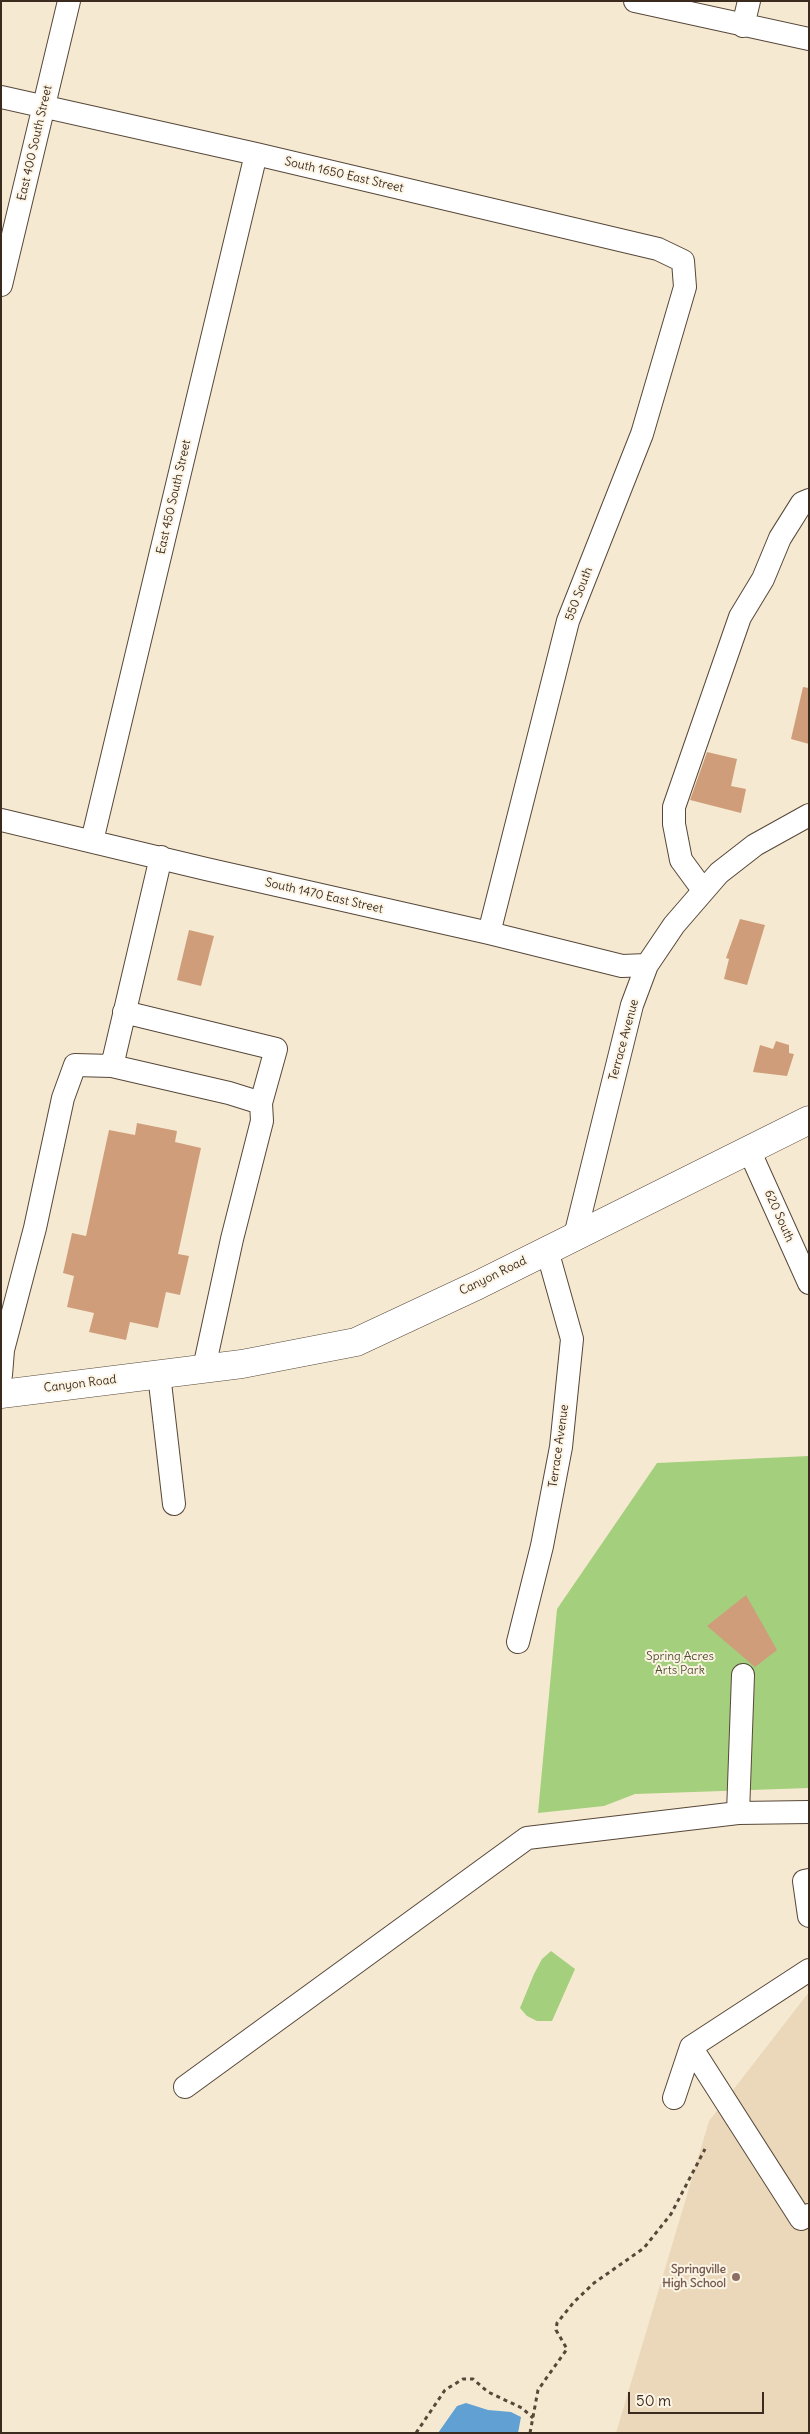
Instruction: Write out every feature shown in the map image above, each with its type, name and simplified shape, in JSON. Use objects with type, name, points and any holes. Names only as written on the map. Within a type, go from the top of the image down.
[{"type":"main road","name":"Canyon Road","points":[[1,1394],[242,1364],[356,1342],[809,1120]]},
{"type":"street","name":"East 400 South Street","points":[[1,285],[69,1]]},
{"type":"street","points":[[635,1],[809,39]]},
{"type":"street","points":[[743,26],[749,1]]},
{"type":"street","name":"South 1650 East Street","points":[[1,97],[256,154],[658,249],[683,262]]},
{"type":"street","name":"East 450 South Street","points":[[92,841],[256,154]]},
{"type":"street","name":"550 South","points":[[489,932],[568,621],[642,434],[685,287],[683,262]]},
{"type":"street","points":[[703,890],[681,860],[674,824],[674,807],[740,617],[763,579],[780,538],[802,503],[809,500]]},
{"type":"street","name":"Terrace Avenue","points":[[575,1236],[632,1005],[647,965],[674,925],[719,873],[754,845],[809,815]]},
{"type":"street","name":"South 1470 East Street","points":[[1,820],[206,869],[489,932],[622,966],[647,965]]},
{"type":"street","points":[[112,1066],[161,857]]},
{"type":"street","points":[[124,1012],[276,1049],[261,1103],[262,1121],[232,1239],[204,1368]]},
{"type":"street","points":[[1,1375],[3,1350],[35,1228],[63,1098],[75,1065],[112,1066],[230,1093],[261,1103]]},
{"type":"street","name":"620 South","points":[[749,1150],[809,1283]]},
{"type":"street","name":"Terrace Avenue","points":[[518,1642],[534,1582],[562,1447],[572,1339],[547,1250]]},
{"type":"street","points":[[159,1374],[174,1504]]},
{"type":"street","points":[[738,1813],[743,1675]]},
{"type":"street","points":[[185,2086],[527,1838],[738,1813],[809,1812]]},
{"type":"street","points":[[809,1880],[804,1881],[809,1916]]},
{"type":"street","points":[[674,2098],[691,2047],[809,1970]]},
{"type":"street","points":[[691,2047],[801,2219],[809,2215]]},
{"type":"path","points":[[530,2433],[538,2390],[567,2349],[556,2330],[557,2323],[574,2302],[594,2283],[644,2248],[671,2214],[705,2149]]},
{"type":"path","points":[[416,2433],[444,2390],[462,2379],[473,2379],[488,2392],[522,2408],[534,2418]]},
{"type":"shaded area","name":"Springville High School","points":[[809,1992],[809,2433],[616,2433],[709,2121]]},
{"type":"green space","name":"Spring Acres Arts Park","points":[[809,1456],[809,1788],[635,1794],[604,1806],[538,1813],[557,1609],[657,1463]]},
{"type":"green space","points":[[551,1951],[575,1969],[552,2021],[537,2021],[527,2016],[520,2008],[542,1959]]},
{"type":"water","points":[[466,2403],[488,2410],[511,2412],[521,2417],[518,2433],[438,2433],[457,2406]]},
{"type":"building","points":[[803,687],[809,688],[809,744],[791,739]]},
{"type":"building","points":[[707,752],[737,759],[731,786],[746,789],[741,813],[690,800]]},
{"type":"building","points":[[740,919],[765,925],[747,985],[724,979],[729,959],[726,958]]},
{"type":"building","points":[[189,930],[214,936],[201,986],[177,980]]},
{"type":"building","points":[[776,1041],[789,1045],[789,1053],[794,1054],[787,1076],[753,1072],[760,1045],[773,1049]]},
{"type":"building","points":[[137,1123],[177,1131],[175,1142],[201,1148],[178,1254],[189,1256],[180,1295],[166,1292],[158,1328],[130,1322],[126,1340],[89,1332],[94,1313],[67,1307],[74,1276],[63,1273],[72,1233],[86,1236],[109,1130],[135,1135]]},
{"type":"building","points":[[746,1595],[777,1650],[755,1667],[707,1626]]},
{"type":"place","name":"Springville High School","points":[[736,2277]]}]
